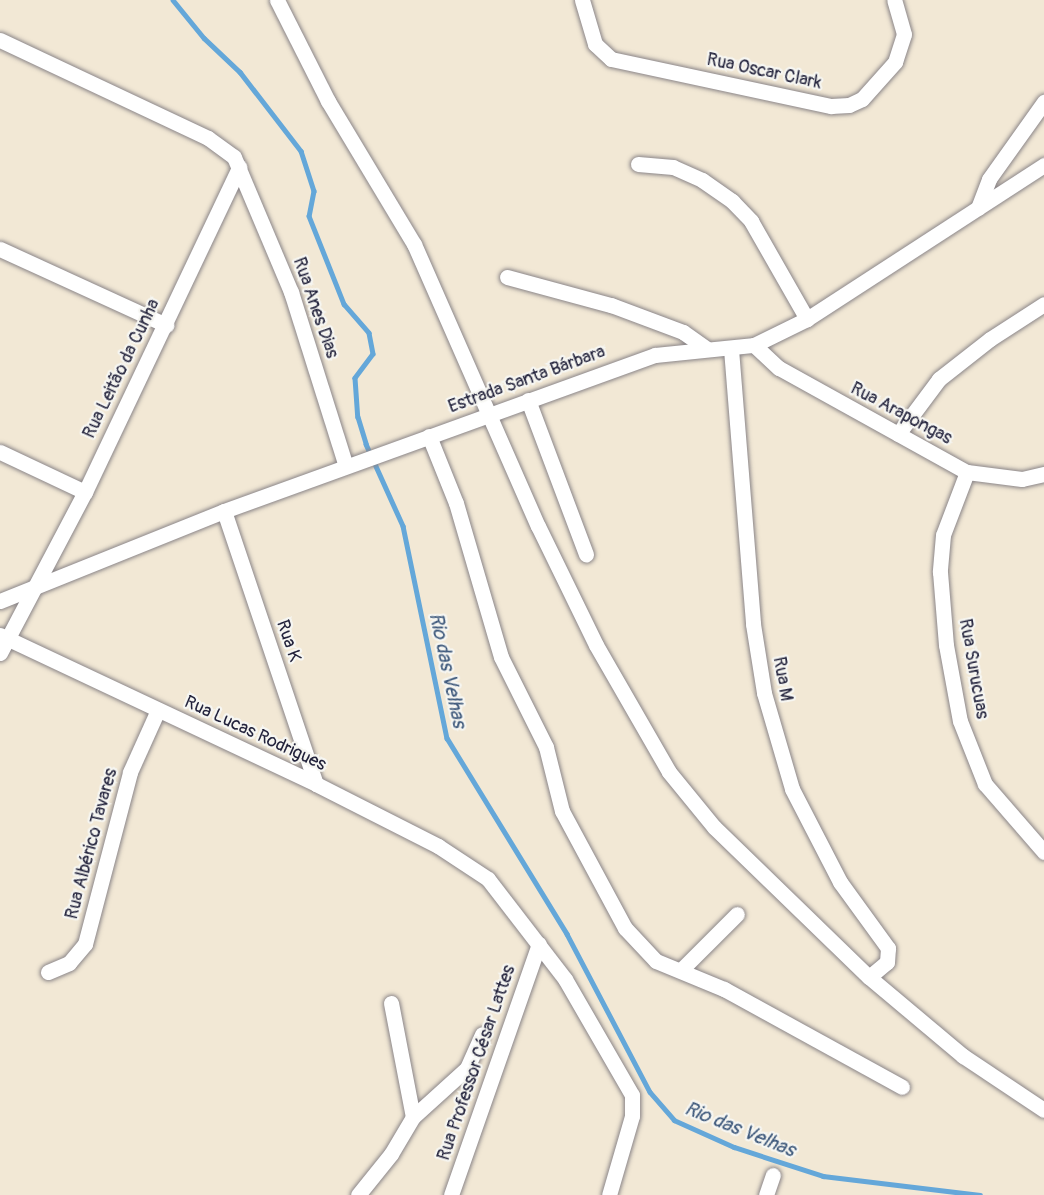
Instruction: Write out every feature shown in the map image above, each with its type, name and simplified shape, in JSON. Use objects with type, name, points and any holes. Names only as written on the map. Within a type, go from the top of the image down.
[{"type":"street","points":[[277,0],[328,102],[414,244],[596,645],[669,772],[714,827],[869,977],[963,1056],[1044,1110]]},
{"type":"street","name":"Rua Oscar Clark","points":[[582,0],[595,44],[611,59],[831,106],[849,105],[862,99],[896,62],[904,34],[894,0]]},
{"type":"street","points":[[0,40],[208,138],[234,158],[238,167]]},
{"type":"street","points":[[978,208],[989,179],[1044,102]]},
{"type":"street","points":[[638,164],[673,167],[702,180],[732,201],[751,221],[807,319]]},
{"type":"street","name":"Estrada Santa Bárbara","points":[[0,602],[224,511],[655,355],[706,348],[731,349],[754,345],[807,319],[1044,165]]},
{"type":"street","name":"Rua Leitão da Cunha","points":[[0,653],[4,637],[36,586],[85,492],[166,325],[238,167]]},
{"type":"street","name":"Rua Anes Dias","points":[[238,167],[291,292],[350,465]]},
{"type":"street","points":[[0,249],[166,325]]},
{"type":"street","points":[[507,277],[611,305],[683,332],[706,348]]},
{"type":"street","points":[[898,434],[939,379],[990,339],[1044,304]]},
{"type":"street","name":"Rua Arapongas","points":[[754,345],[779,368],[967,472],[1022,478],[1044,474]]},
{"type":"street","name":"Rua M","points":[[731,349],[751,601],[764,693],[792,789],[840,882],[888,948],[887,962],[869,977]]},
{"type":"street","points":[[528,400],[586,554]]},
{"type":"street","points":[[429,436],[456,503],[501,657],[546,747],[562,812],[574,837],[638,946],[657,961],[734,994],[902,1087]]},
{"type":"street","points":[[0,452],[85,492]]},
{"type":"street","name":"Rua Surucuas","points":[[967,472],[943,535],[940,572],[946,645],[960,722],[985,784],[1044,852]]},
{"type":"street","name":"Rua K","points":[[224,511],[316,784]]},
{"type":"street","name":"Rua Lucas Rodrigues","points":[[4,637],[316,784],[438,846],[488,879],[566,979],[632,1095],[632,1116],[609,1195]]},
{"type":"street","name":"Rua Albérico Tavares","points":[[48,972],[69,963],[86,944],[130,772],[158,710]]},
{"type":"street","points":[[681,970],[737,914]]},
{"type":"street","name":"Rua Professor César Lattes","points":[[451,1195],[539,944]]},
{"type":"street","points":[[391,1003],[413,1117]]},
{"type":"street","points":[[358,1195],[391,1154],[413,1117],[467,1068],[482,1034]]},
{"type":"street","points":[[766,1195],[773,1175]]},
{"type":"waterway","name":"Rio das Velhas","points":[[173,0],[204,38],[240,72],[301,151],[314,191],[309,216],[344,304],[369,333],[373,354],[355,378],[358,417],[366,444],[403,526],[447,738],[567,934],[650,1092],[674,1120],[734,1147],[823,1176],[980,1195]]}]
